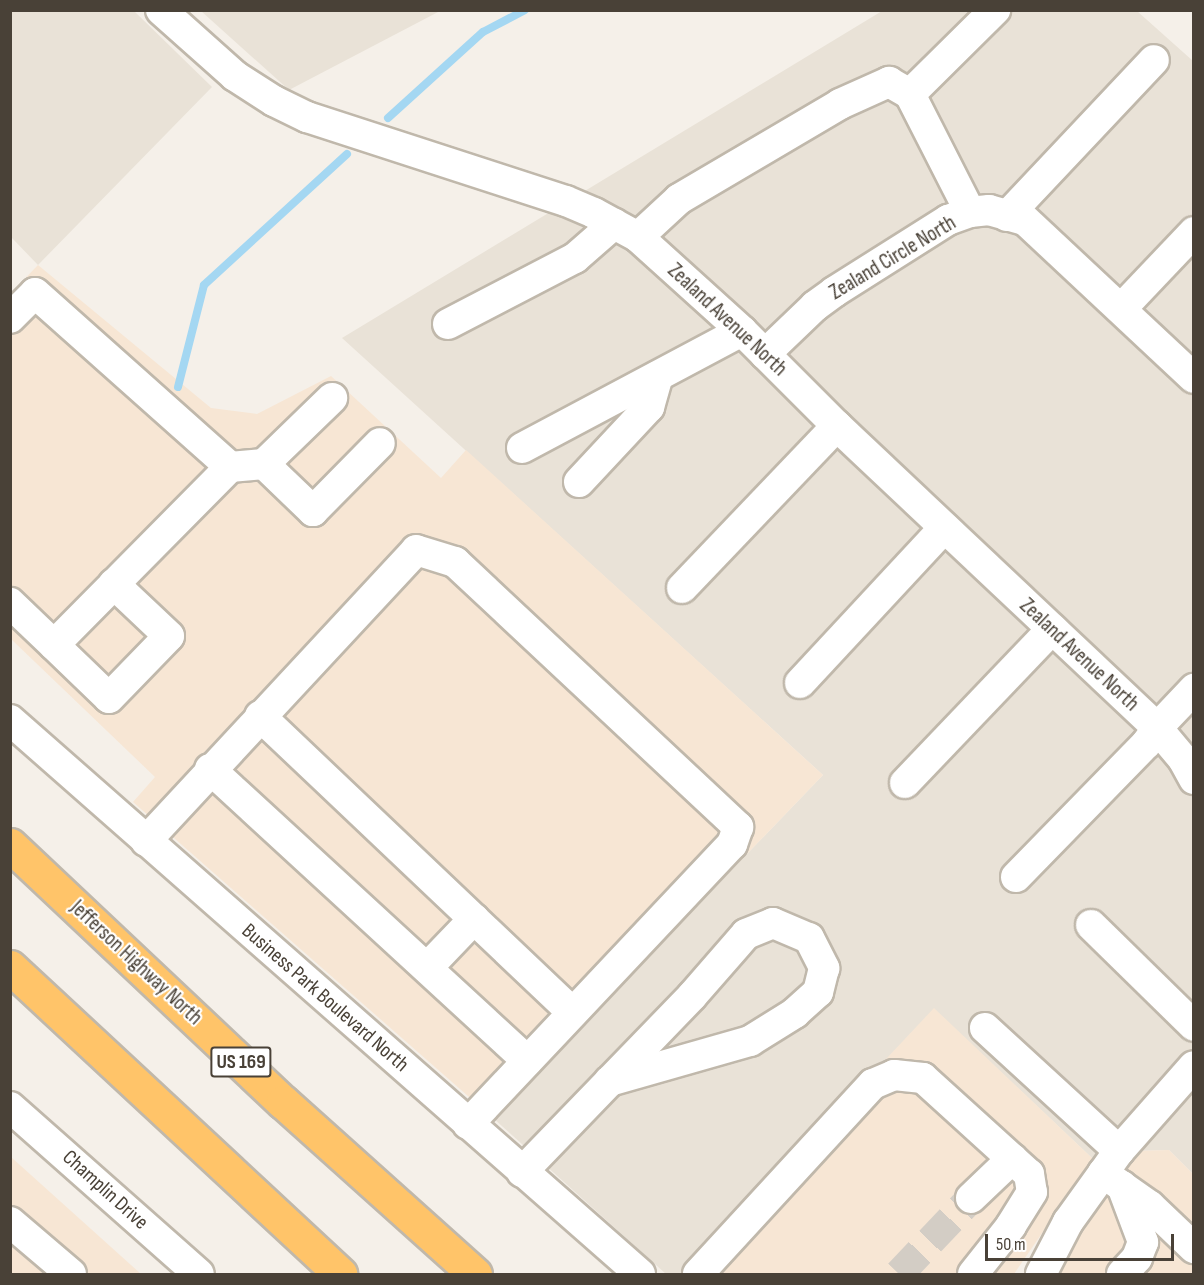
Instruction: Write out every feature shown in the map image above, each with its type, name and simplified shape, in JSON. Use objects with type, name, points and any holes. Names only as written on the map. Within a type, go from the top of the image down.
[{"type":"highway","name":"Jefferson Highway North","points":[[10,845],[283,1102],[475,1275]]},
{"type":"highway","points":[[10,967],[340,1275]]},
{"type":"street","points":[[910,94],[995,10]]},
{"type":"street","name":"Zealand Avenue North","points":[[163,11],[235,76],[274,101],[307,117],[566,201],[626,230],[742,331],[837,426],[1156,728],[1183,759],[1194,779]]},
{"type":"street","points":[[1007,216],[1154,60]]},
{"type":"street","points":[[448,324],[626,230],[840,104],[889,82],[910,94],[970,212]]},
{"type":"street","name":"Zealand Circle North","points":[[765,354],[815,306],[834,292],[948,220],[970,212],[989,210],[1025,220],[1194,378]]},
{"type":"street","points":[[1121,309],[1194,232]]},
{"type":"street","points":[[10,318],[34,293],[230,467]]},
{"type":"street","points":[[522,448],[742,331]]},
{"type":"street","points":[[579,482],[649,407],[658,376]]},
{"type":"street","points":[[54,645],[230,467],[264,464],[332,398]]},
{"type":"street","points":[[682,588],[837,426]]},
{"type":"street","points":[[264,464],[313,511],[380,443]]},
{"type":"street","points":[[800,683],[944,528]]},
{"type":"street","points":[[146,841],[210,769],[416,550],[455,562],[738,827],[732,844],[468,1124]]},
{"type":"street","points":[[10,603],[109,698],[169,636],[114,584]]},
{"type":"street","points":[[905,783],[1052,629]]},
{"type":"street","points":[[1017,877],[1146,744],[1156,728],[1194,689]]},
{"type":"street","points":[[260,716],[573,1013]]},
{"type":"street","name":"Business Park Boulevard North","points":[[10,720],[640,1275]]},
{"type":"street","points":[[210,769],[527,1061]]},
{"type":"street","points":[[427,968],[474,919]]},
{"type":"street","points":[[522,1172],[609,1081],[692,996],[746,934],[773,923],[809,938],[824,968],[818,992],[795,1012],[750,1041],[609,1081]]},
{"type":"street","points":[[1091,925],[1194,1026]]},
{"type":"street","points":[[985,1028],[1114,1170],[1194,1248]]},
{"type":"street","points":[[1041,1275],[1068,1222],[1114,1170],[1194,1066]]},
{"type":"street","points":[[713,1269],[873,1084],[894,1075],[923,1078],[1029,1174],[1032,1192],[1011,1226],[973,1275]]},
{"type":"street","name":"Champlin Drive","points":[[10,1107],[199,1275]]},
{"type":"street","points":[[971,1198],[1012,1159]]},
{"type":"street","points":[[1114,1170],[1143,1242],[1137,1258],[1122,1275]]},
{"type":"street","points":[[10,1222],[71,1275]]},
{"type":"shaded area","points":[[10,11],[134,11],[212,87],[38,265],[11,237]]},
{"type":"shaded area","points":[[201,11],[440,11],[289,90]]},
{"type":"shaded area","points":[[882,11],[1137,11],[1193,61],[1193,1174],[1169,1150],[1134,1151],[1093,1159],[934,1009],[684,1274],[666,1274],[493,1118],[823,775],[342,338]]},
{"type":"shaded area","points":[[38,265],[211,408],[257,414],[331,376],[441,478],[466,450],[823,775],[493,1118],[133,802],[155,777],[11,639],[10,294]]},
{"type":"shaded area","points":[[934,1008],[1093,1159],[1014,1274],[684,1274]]},
{"type":"shaded area","points":[[1169,1150],[1193,1174],[1193,1274],[1056,1274],[1134,1151]]},
{"type":"shaded area","points":[[11,1157],[141,1274],[11,1274]]},
{"type":"waterway","points":[[388,118],[483,32],[525,10]]},
{"type":"waterway","points":[[178,387],[204,285],[347,154]]},
{"type":"tunnel","points":[[899,1274],[971,1198]]}]
